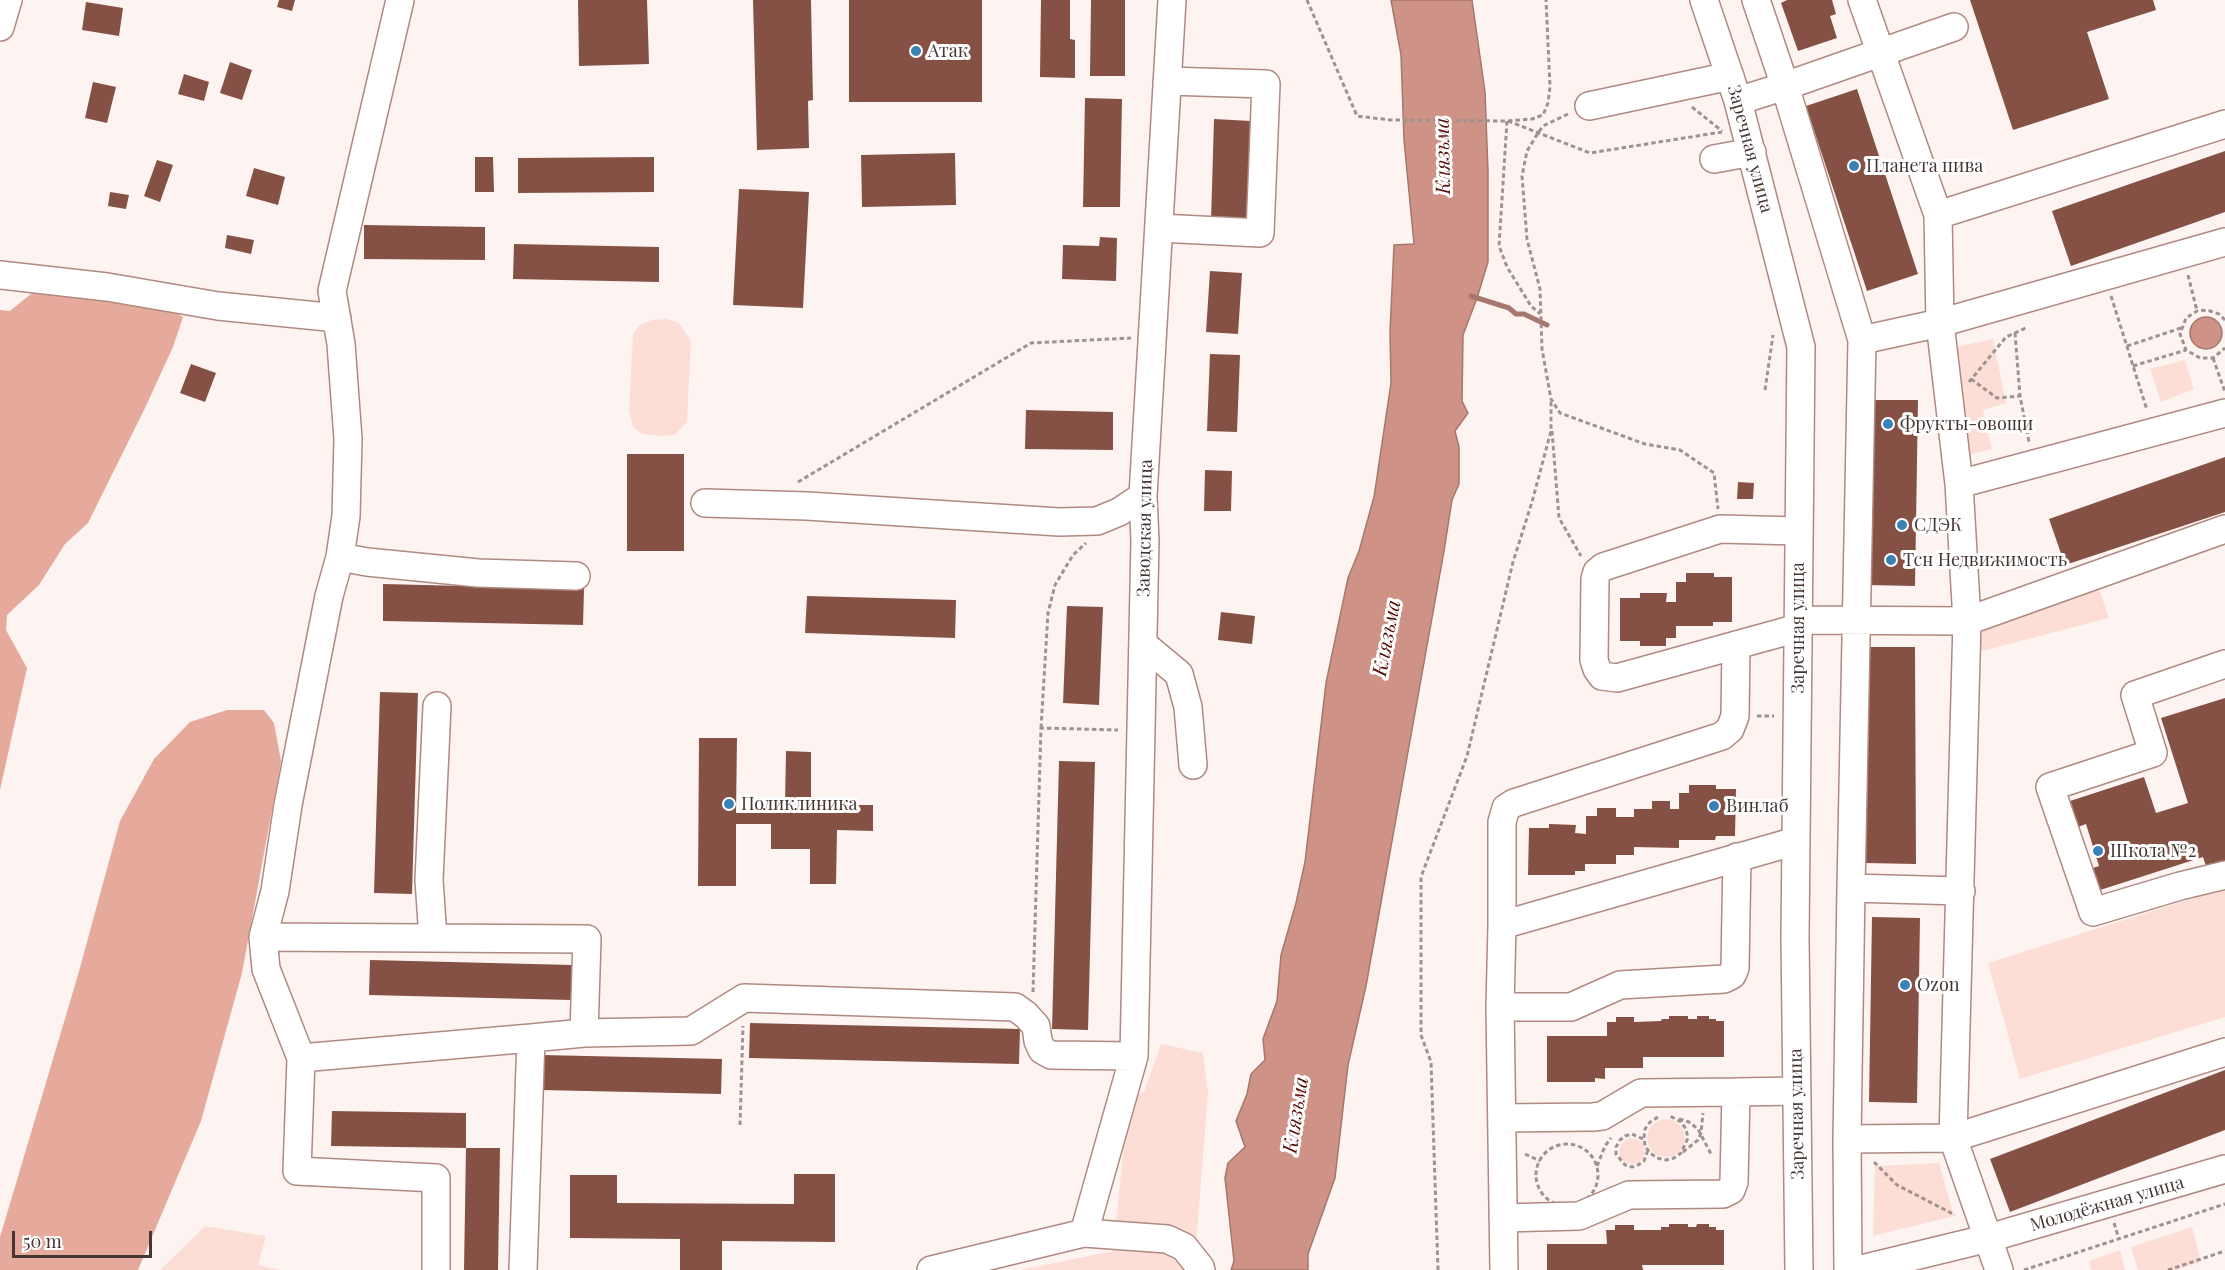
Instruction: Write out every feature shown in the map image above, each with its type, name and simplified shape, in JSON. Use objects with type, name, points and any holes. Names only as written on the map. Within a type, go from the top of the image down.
[{"type":"street","points":[[0,27],[8,0]]},
{"type":"street","points":[[400,0],[332,291],[341,344],[348,439],[346,516],[340,557],[327,607],[288,805],[275,891],[263,937],[266,969],[300,1058],[297,1171],[436,1178],[436,1270]]},
{"type":"street","name":"Заводская улица","points":[[1084,1233],[1134,1056],[1145,541],[1143,496],[1172,0]]},
{"type":"street","name":"Заречная улица","points":[[1704,0],[1730,76],[1752,152],[1801,347],[1796,841],[1799,1270]]},
{"type":"street","points":[[1756,0],[1785,86],[1862,340],[1847,1139],[1848,1270]]},
{"type":"street","points":[[1862,0],[1938,215],[1940,323],[1959,484],[1967,621],[1962,891],[1953,1138],[2000,1270]]},
{"type":"street","points":[[1738,102],[1954,27]]},
{"type":"street","points":[[1589,105],[1730,76]]},
{"type":"street","points":[[1159,228],[1260,233],[1266,84],[1167,81]]},
{"type":"street","points":[[1938,215],[2225,124]]},
{"type":"street","points":[[1714,159],[1752,152]]},
{"type":"street","points":[[1862,340],[1940,323],[2225,242]]},
{"type":"street","points":[[0,275],[107,287],[218,306],[337,318]]},
{"type":"street","points":[[1959,484],[2225,412]]},
{"type":"street","points":[[705,503],[807,506],[1059,522],[1097,521],[1119,512],[1143,496]]},
{"type":"street","points":[[1798,531],[1720,529],[1603,567],[1597,572],[1595,579],[1594,660],[1597,669],[1602,676],[1617,678],[1736,645],[1798,624],[1856,620],[1967,621],[2225,529]]},
{"type":"street","points":[[340,557],[367,562],[478,573],[576,576]]},
{"type":"street","points":[[1143,644],[1179,674],[1188,707],[1193,765]]},
{"type":"street","points":[[1504,1270],[1500,1007],[1502,822],[1506,808],[1514,803],[1722,736],[1730,729],[1735,716],[1736,645]]},
{"type":"street","points":[[2225,664],[2135,695],[2153,753],[2050,787],[2093,912],[2225,875]]},
{"type":"street","points":[[433,938],[429,880],[437,705]]},
{"type":"street","points":[[1502,925],[1796,841]]},
{"type":"street","points":[[1500,1007],[1571,1007],[1620,985],[1724,979],[1732,975],[1735,968],[1737,857]]},
{"type":"street","points":[[1851,888],[1962,891]]},
{"type":"street","points":[[263,937],[587,939],[584,1033]]},
{"type":"street","points":[[300,1058],[584,1033],[691,1031],[744,998],[1015,1007],[1036,1026],[1042,1050],[1051,1055],[1134,1056]]},
{"type":"street","points":[[523,1270],[531,1038]]},
{"type":"street","points":[[1847,1139],[1953,1138],[2225,1052]]},
{"type":"street","points":[[1502,1118],[1602,1116],[1641,1093],[1797,1091]]},
{"type":"street","points":[[1503,1218],[1579,1216],[1629,1195],[1723,1194],[1731,1190],[1734,1182],[1736,1092]]},
{"type":"street","name":"Молодёжная улица","points":[[1857,1270],[1989,1238],[2225,1169]]},
{"type":"street","points":[[931,1270],[1084,1233],[1167,1239],[1184,1247],[1201,1270]]},
{"type":"path","points":[[1307,0],[1357,116],[1391,120],[1507,121],[1532,119],[1543,115],[1548,103],[1550,87],[1546,0]]},
{"type":"path","points":[[1507,121],[1590,153],[1723,132],[1669,89]]},
{"type":"path","points":[[1589,105],[1544,126],[1527,151],[1522,176],[1527,239],[1540,289],[1542,349],[1551,399],[1558,518],[1595,579]]},
{"type":"path","points":[[1507,121],[1499,246],[1507,267],[1531,306],[1540,314]]},
{"type":"path","points":[[2182,253],[2197,311]]},
{"type":"path","points":[[2105,277],[2155,432]]},
{"type":"path","points":[[2224,318],[2207,310],[2197,311],[2186,318],[2180,334],[2186,350],[2200,358],[2213,358],[2225,348]]},
{"type":"path","points":[[1950,406],[2006,337],[2028,327]]},
{"type":"path","points":[[2127,346],[2181,328]]},
{"type":"path","points":[[2015,333],[2020,396],[2033,465]]},
{"type":"path","points":[[790,487],[1031,343],[1139,337]]},
{"type":"path","points":[[2133,366],[2186,350]]},
{"type":"path","points":[[2213,358],[2225,392]]},
{"type":"path","points":[[1945,359],[1997,398],[2020,396]]},
{"type":"path","points":[[1551,399],[1560,412],[1645,444],[1680,450],[1714,473],[1720,529]]},
{"type":"path","points":[[1438,1270],[1431,1062],[1421,1035],[1421,877],[1467,756],[1513,562],[1551,431],[1551,399]]},
{"type":"path","points":[[1032,1022],[1041,728],[1048,613],[1055,585],[1073,555],[1087,542]]},
{"type":"path","points":[[1757,716],[1774,716]]},
{"type":"path","points":[[1041,728],[1141,730]]},
{"type":"path","points":[[740,1125],[744,998]]},
{"type":"path","points":[[1666,1115],[1650,1122],[1645,1129],[1644,1140],[1648,1150],[1657,1158],[1666,1160],[1691,1148],[1701,1133],[1703,1092]]},
{"type":"path","points":[[1647,1116],[1666,1115],[1689,1122],[1701,1133],[1713,1161]]},
{"type":"path","points":[[1674,1117],[1682,1122],[1688,1138],[1681,1153]]},
{"type":"path","points":[[1644,1140],[1632,1134],[1625,1136],[1620,1140],[1616,1154],[1624,1165],[1632,1167],[1644,1161],[1648,1150]]},
{"type":"path","points":[[1597,1166],[1611,1137]]},
{"type":"path","points":[[1568,1144],[1586,1150],[1593,1157],[1597,1166],[1598,1176],[1592,1194],[1585,1201],[1566,1207],[1548,1200],[1541,1193],[1536,1175],[1540,1161],[1549,1150],[1558,1145],[1568,1144]]},
{"type":"path","points":[[1519,1153],[1533,1156],[1540,1161]]},
{"type":"path","points":[[1869,1156],[1897,1185],[1955,1215]]},
{"type":"path","points":[[2024,1270],[2225,1204]]},
{"type":"path","points":[[2168,1270],[2225,1251]]},
{"type":"path","points":[[2041,1264],[2042,1270]]},
{"type":"shaded area","points":[[37,289],[157,301],[183,317],[173,347],[145,408],[88,523],[65,544],[39,585],[7,615],[6,630],[27,668],[0,790],[0,310],[10,311]]},
{"type":"shaded area","points":[[667,319],[679,323],[691,341],[687,422],[675,435],[643,434],[633,427],[629,410],[633,334],[640,325],[652,320]]},
{"type":"shaded area","points":[[1993,339],[2006,403],[1983,410],[1992,449],[1963,456],[1948,349]]},
{"type":"shaded area","points":[[2185,360],[2194,389],[2161,402],[2150,369]]},
{"type":"shaded area","points":[[2098,586],[2109,618],[1982,651],[1974,626]]},
{"type":"shaded area","points":[[227,710],[264,710],[274,723],[281,761],[242,973],[201,1121],[138,1270],[0,1270],[0,1237],[78,975],[120,821],[154,759],[190,722]]},
{"type":"shaded area","points":[[2225,888],[2225,1017],[2020,1079],[1988,963]]},
{"type":"shaded area","points":[[1161,1044],[1203,1053],[1208,1093],[1194,1270],[1020,1270],[1113,1251],[1129,1096],[1144,1092]]},
{"type":"shaded area","points":[[1666,1119],[1673,1120],[1679,1125],[1684,1131],[1684,1145],[1679,1151],[1673,1156],[1666,1157],[1659,1156],[1653,1151],[1648,1145],[1647,1138],[1648,1131],[1653,1125],[1659,1120]]},
{"type":"shaded area","points":[[1632,1138],[1641,1142],[1645,1151],[1641,1160],[1632,1164],[1623,1160],[1619,1151],[1623,1142]]},
{"type":"shaded area","points":[[1939,1163],[1954,1216],[1873,1236],[1875,1166]]},
{"type":"shaded area","points":[[205,1226],[266,1236],[258,1265],[280,1270],[160,1270]]},
{"type":"shaded area","points":[[2192,1227],[2201,1262],[2176,1270],[2138,1270],[2131,1247]]},
{"type":"shaded area","points":[[2120,1250],[2125,1270],[2091,1270],[2089,1261]]},
{"type":"water","name":"Клязьма","points":[[1391,0],[1472,0],[1485,92],[1488,262],[1463,335],[1462,401],[1468,413],[1455,431],[1459,447],[1459,484],[1452,500],[1366,986],[1348,1065],[1335,1178],[1308,1254],[1308,1270],[1231,1270],[1234,1261],[1225,1178],[1228,1163],[1245,1147],[1236,1121],[1247,1094],[1251,1074],[1265,1060],[1263,1039],[1277,1001],[1281,955],[1305,862],[1326,683],[1348,578],[1359,551],[1374,497],[1391,383],[1390,332],[1394,245],[1414,244],[1404,140],[1401,55]]},
{"type":"water","points":[[2206,317],[2218,321],[2222,333],[2218,345],[2206,349],[2194,345],[2190,333],[2194,321]]},
{"type":"building","points":[[279,0],[295,0],[292,11],[277,7]]},
{"type":"building","points":[[578,0],[647,0],[649,64],[579,66]]},
{"type":"building","points":[[753,0],[811,0],[813,100],[808,101],[809,148],[757,150]]},
{"type":"building","name":"Атак","points":[[849,0],[982,0],[982,102],[849,102]]},
{"type":"building","points":[[1041,0],[1070,0],[1070,39],[1075,40],[1075,78],[1040,77]]},
{"type":"building","points":[[1091,0],[1125,0],[1125,76],[1090,76]]},
{"type":"building","points":[[1787,0],[1832,0],[1836,14],[1830,16],[1837,38],[1798,51],[1781,3]]},
{"type":"building","points":[[1970,0],[2153,0],[2156,10],[2087,32],[2109,99],[2013,130]]},
{"type":"building","points":[[86,2],[123,8],[119,36],[82,30]]},
{"type":"building","points":[[230,62],[252,70],[242,100],[220,93]]},
{"type":"building","points":[[184,74],[209,82],[204,101],[178,94]]},
{"type":"building","points":[[93,82],[116,87],[107,123],[85,118]]},
{"type":"building","points":[[1857,89],[1918,274],[1867,291],[1806,106]]},
{"type":"building","points":[[1085,98],[1122,99],[1120,207],[1083,207]]},
{"type":"building","points":[[1214,119],[1251,121],[1248,222],[1211,221]]},
{"type":"building","points":[[2225,151],[2225,212],[2071,266],[2052,211]]},
{"type":"building","points":[[955,153],[956,205],[862,207],[861,155]]},
{"type":"building","points":[[475,157],[493,157],[494,192],[475,192]]},
{"type":"building","points":[[654,157],[654,192],[518,193],[518,158]]},
{"type":"building","points":[[157,160],[173,165],[160,202],[144,196]]},
{"type":"building","points":[[254,168],[285,177],[278,205],[246,196]]},
{"type":"building","points":[[739,189],[809,192],[803,308],[733,305]]},
{"type":"building","points":[[110,192],[129,195],[126,209],[108,206]]},
{"type":"building","points":[[364,225],[485,227],[485,260],[364,259]]},
{"type":"building","points":[[227,235],[254,240],[251,254],[225,248]]},
{"type":"building","points":[[1100,237],[1117,238],[1116,281],[1062,279],[1063,245],[1099,246]]},
{"type":"building","points":[[514,244],[659,247],[659,282],[513,279]]},
{"type":"building","points":[[1210,271],[1242,273],[1238,334],[1206,332]]},
{"type":"building","points":[[1210,354],[1240,355],[1237,432],[1207,431]]},
{"type":"building","points":[[191,364],[216,373],[205,402],[180,393]]},
{"type":"building","points":[[1870,400],[1918,400],[1915,586],[1867,585]]},
{"type":"building","points":[[1026,410],[1113,412],[1113,450],[1025,449]]},
{"type":"building","points":[[627,454],[684,454],[684,551],[627,551]]},
{"type":"building","points":[[2225,457],[2225,512],[2065,565],[2049,519]]},
{"type":"building","points":[[1205,470],[1232,471],[1231,511],[1204,511]]},
{"type":"building","points":[[1738,482],[1754,483],[1753,499],[1737,499]]},
{"type":"building","points":[[1686,573],[1714,573],[1714,577],[1732,577],[1732,622],[1713,622],[1713,626],[1676,626],[1676,638],[1666,638],[1666,646],[1640,646],[1640,641],[1620,641],[1620,598],[1640,598],[1640,593],[1667,593],[1666,602],[1676,602],[1676,582],[1686,582]]},
{"type":"building","points":[[383,584],[584,589],[583,625],[383,621]]},
{"type":"building","points":[[807,596],[956,600],[955,638],[805,633]]},
{"type":"building","points":[[1067,606],[1103,607],[1099,705],[1063,703]]},
{"type":"building","points":[[1221,612],[1255,616],[1252,644],[1218,640]]},
{"type":"building","points":[[1867,647],[1915,647],[1916,864],[1866,863]]},
{"type":"building","points":[[380,692],[418,693],[412,894],[374,893]]},
{"type":"building","points":[[2225,698],[2225,867],[2208,872],[2203,857],[2097,891],[2090,869],[2099,866],[2086,824],[2078,827],[2070,801],[2144,777],[2156,813],[2188,803],[2161,718]]},
{"type":"building","points":[[699,738],[737,738],[736,813],[771,813],[771,805],[785,805],[786,751],[811,752],[811,805],[873,805],[873,831],[837,830],[836,884],[810,884],[810,849],[771,849],[771,824],[736,824],[736,886],[698,886]]},
{"type":"building","points":[[1059,761],[1095,762],[1088,1030],[1052,1029]]},
{"type":"building","points":[[1689,785],[1716,785],[1716,789],[1736,789],[1735,836],[1716,836],[1715,840],[1679,840],[1679,848],[1634,847],[1634,855],[1616,855],[1616,864],[1585,864],[1585,871],[1575,871],[1575,875],[1528,875],[1529,828],[1549,828],[1549,824],[1576,825],[1575,833],[1586,834],[1586,816],[1597,816],[1597,808],[1616,808],[1616,817],[1634,817],[1634,809],[1652,809],[1652,801],[1670,801],[1670,809],[1679,809],[1679,793],[1689,793]]},
{"type":"building","points":[[1872,917],[1920,918],[1917,1103],[1869,1102]]},
{"type":"building","points":[[370,960],[572,965],[571,1000],[369,995]]},
{"type":"building","points":[[1669,1016],[1688,1016],[1688,1019],[1697,1019],[1697,1016],[1709,1016],[1709,1019],[1724,1021],[1724,1057],[1643,1057],[1643,1068],[1605,1068],[1605,1079],[1595,1078],[1595,1082],[1547,1082],[1547,1036],[1607,1036],[1607,1022],[1616,1022],[1616,1017],[1634,1017],[1634,1022],[1661,1021],[1669,1019]]},
{"type":"building","points":[[750,1023],[1020,1029],[1019,1064],[749,1058]]},
{"type":"building","points":[[542,1055],[722,1059],[721,1094],[541,1090]]},
{"type":"building","points":[[2225,1070],[2225,1130],[2010,1212],[1990,1159]]},
{"type":"building","points":[[332,1111],[466,1113],[466,1148],[331,1146]]},
{"type":"building","points":[[466,1148],[500,1148],[498,1270],[464,1270]]},
{"type":"building","points":[[794,1174],[835,1174],[835,1242],[722,1241],[722,1270],[680,1270],[680,1239],[570,1238],[570,1175],[617,1175],[617,1203],[794,1204]]},
{"type":"building","points":[[1669,1224],[1688,1224],[1688,1227],[1696,1227],[1697,1224],[1709,1224],[1709,1227],[1716,1227],[1716,1230],[1724,1230],[1724,1265],[1642,1265],[1643,1270],[1547,1270],[1547,1244],[1607,1244],[1606,1230],[1615,1230],[1615,1225],[1634,1225],[1634,1230],[1661,1230],[1661,1227],[1669,1227]]},
{"type":"waterway","points":[[1471,296],[1509,308],[1516,314],[1524,314],[1547,325]]},
{"type":"place","name":"Атак","points":[[916,51]]},
{"type":"place","name":"Планета пива","points":[[1854,166]]},
{"type":"place","name":"Фрукты-овощи","points":[[1888,424]]},
{"type":"place","name":"СДЭК","points":[[1902,525]]},
{"type":"place","name":"Тсн Недвижимость","points":[[1891,560]]},
{"type":"place","name":"Поликлиника","points":[[729,804]]},
{"type":"place","name":"Винлаб","points":[[1714,806]]},
{"type":"place","name":"Школа №2","points":[[2098,851]]},
{"type":"place","name":"Ozon","points":[[1905,985]]}]
